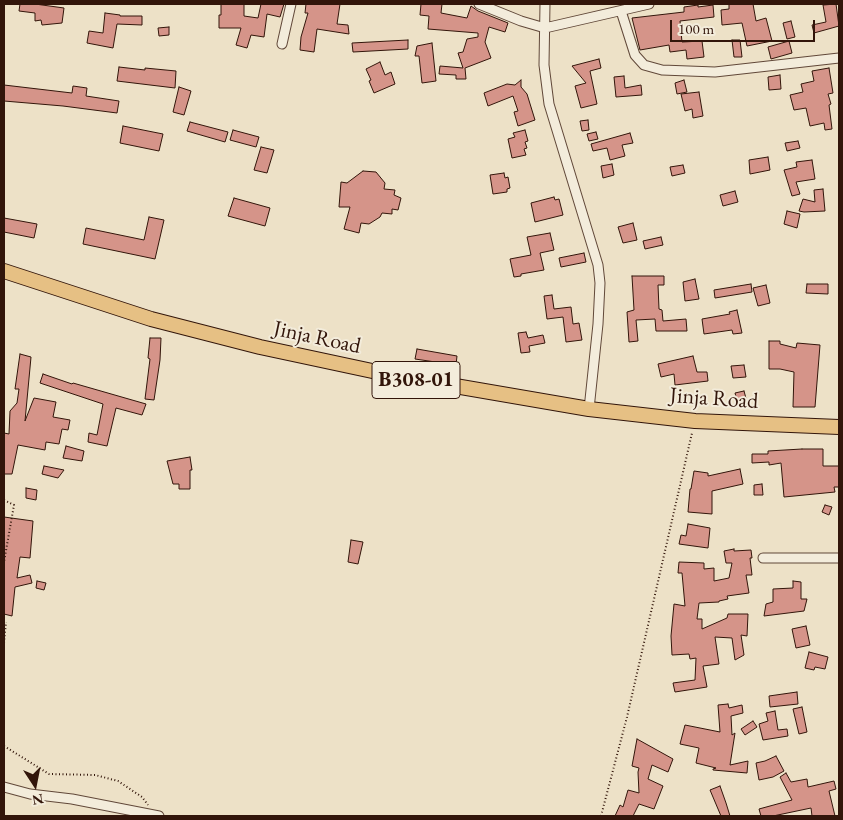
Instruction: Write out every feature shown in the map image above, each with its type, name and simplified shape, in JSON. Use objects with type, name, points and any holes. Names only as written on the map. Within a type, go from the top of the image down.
[{"type":"main road","name":"Jinja Road","points":[[4,271],[151,319],[260,347],[390,375],[589,409],[695,421],[839,426]]},
{"type":"street","points":[[282,44],[291,4]]},
{"type":"street","points":[[479,4],[521,21],[545,28],[649,4]]},
{"type":"street","points":[[545,4],[544,65],[549,104],[598,265],[600,283],[598,324],[589,409]]},
{"type":"street","points":[[621,11],[635,54],[644,65],[662,70],[715,72],[839,58]]},
{"type":"street","points":[[763,558],[839,558]]},
{"type":"street","points":[[4,786],[30,794],[100,804],[158,816]]},
{"type":"path","points":[[601,816],[627,717],[695,421]]},
{"type":"path","points":[[4,500],[14,505],[4,562]]},
{"type":"path","points":[[4,643],[6,622]]},
{"type":"path","points":[[4,746],[49,774],[95,776],[118,781],[142,797],[158,816]]},
{"type":"building","points":[[20,4],[64,8],[62,23],[42,25],[41,20],[35,21],[35,13],[19,11]]},
{"type":"building","points":[[221,4],[244,4],[244,16],[258,18],[261,4],[284,4],[280,17],[267,14],[264,37],[251,35],[247,48],[236,45],[241,28],[219,28]]},
{"type":"building","points":[[306,4],[340,4],[337,24],[348,25],[349,34],[317,29],[314,52],[300,50],[301,37],[308,13],[305,13]]},
{"type":"building","points":[[421,4],[442,4],[441,13],[467,18],[471,6],[478,11],[508,23],[505,32],[489,27],[485,42],[491,58],[465,68],[466,79],[456,79],[456,75],[439,74],[440,66],[463,68],[458,53],[463,52],[467,39],[478,37],[478,33],[428,29],[429,16],[420,15]]},
{"type":"building","points":[[729,4],[753,4],[756,21],[766,18],[772,41],[747,46],[742,23],[722,25],[721,10],[729,9]]},
{"type":"building","points":[[836,4],[839,26],[814,33],[812,25],[826,22],[823,5]]},
{"type":"building","points":[[698,5],[698,7],[713,5],[714,17],[680,21],[682,42],[702,41],[704,57],[687,59],[686,50],[670,52],[669,45],[640,50],[632,18],[684,12],[684,7]]},
{"type":"building","points":[[105,13],[120,16],[142,16],[142,25],[117,24],[113,48],[87,43],[89,31],[103,33]]},
{"type":"building","points":[[791,21],[795,37],[787,39],[783,23]]},
{"type":"building","points":[[169,27],[169,35],[159,36],[158,28]]},
{"type":"building","points":[[408,40],[408,49],[353,52],[352,43]]},
{"type":"building","points":[[732,40],[740,40],[742,57],[734,57]]},
{"type":"building","points":[[789,41],[792,53],[771,59],[768,47]]},
{"type":"building","points":[[432,43],[436,81],[422,83],[419,56],[415,56],[417,46]]},
{"type":"building","points":[[599,59],[601,68],[590,71],[597,104],[581,108],[575,86],[586,83],[572,66]]},
{"type":"building","points":[[380,62],[385,75],[391,72],[395,84],[374,93],[366,69]]},
{"type":"building","points":[[119,67],[176,71],[175,88],[117,81]]},
{"type":"building","points":[[829,68],[833,93],[828,94],[831,104],[829,105],[832,129],[825,130],[824,123],[810,126],[806,108],[794,110],[790,95],[803,92],[801,84],[814,81],[812,71]]},
{"type":"building","points":[[780,75],[781,89],[769,90],[768,77]]},
{"type":"building","points":[[624,76],[625,88],[641,85],[642,95],[616,97],[614,77]]},
{"type":"building","points":[[521,80],[521,87],[527,94],[535,120],[518,126],[514,112],[518,111],[513,96],[488,106],[484,93],[507,84],[515,85]]},
{"type":"building","points":[[684,80],[687,92],[677,94],[675,83]]},
{"type":"building","points":[[4,85],[72,93],[73,86],[87,88],[86,96],[119,101],[117,113],[4,101]]},
{"type":"building","points":[[179,87],[191,91],[184,115],[173,112]]},
{"type":"building","points":[[699,92],[703,116],[693,118],[692,109],[685,111],[681,94]]},
{"type":"building","points":[[588,120],[589,130],[582,131],[580,121]]},
{"type":"building","points":[[190,122],[228,132],[225,142],[187,131]]},
{"type":"building","points":[[123,126],[163,134],[159,151],[120,143]]},
{"type":"building","points":[[233,130],[259,137],[256,147],[230,140]]},
{"type":"building","points":[[525,130],[528,141],[525,142],[527,148],[524,149],[526,155],[512,158],[508,139],[515,137],[513,133]]},
{"type":"building","points":[[596,132],[598,139],[589,141],[587,134]]},
{"type":"building","points":[[630,133],[633,143],[622,145],[625,156],[610,160],[607,148],[593,151],[591,144]]},
{"type":"building","points":[[798,141],[800,148],[787,151],[785,143]]},
{"type":"building","points":[[261,147],[274,150],[267,173],[254,170]]},
{"type":"building","points":[[768,157],[770,170],[750,174],[749,160]]},
{"type":"building","points":[[812,160],[815,179],[796,182],[800,194],[792,196],[784,170],[797,167],[796,162]]},
{"type":"building","points":[[612,164],[614,175],[603,178],[601,166]]},
{"type":"building","points":[[683,165],[685,173],[672,176],[670,167]]},
{"type":"building","points":[[363,171],[376,172],[385,183],[384,189],[395,190],[394,195],[401,198],[398,210],[392,209],[392,214],[382,213],[380,217],[369,224],[361,223],[359,233],[344,229],[350,207],[339,207],[341,182],[347,183]]},
{"type":"building","points":[[504,173],[505,178],[508,177],[510,188],[507,189],[507,192],[493,194],[490,175]]},
{"type":"building","points":[[823,189],[825,211],[799,211],[803,199],[815,202],[814,190]]},
{"type":"building","points":[[735,191],[738,202],[723,206],[720,195]]},
{"type":"building","points":[[554,197],[555,200],[559,199],[563,215],[535,222],[531,203]]},
{"type":"building","points":[[234,198],[270,208],[265,226],[228,216]]},
{"type":"building","points":[[787,211],[800,214],[797,228],[784,224]]},
{"type":"building","points":[[149,217],[164,220],[155,259],[83,244],[86,228],[144,240]]},
{"type":"building","points":[[4,218],[37,224],[34,238],[4,232]]},
{"type":"building","points":[[633,223],[637,240],[623,243],[618,227]]},
{"type":"building","points":[[550,233],[554,250],[540,253],[544,270],[514,277],[510,259],[531,255],[527,237]]},
{"type":"building","points":[[661,237],[663,245],[645,249],[643,241]]},
{"type":"building","points":[[584,253],[586,262],[561,267],[559,258]]},
{"type":"building","points":[[632,276],[664,276],[664,285],[658,285],[659,309],[662,310],[663,321],[686,319],[687,331],[656,331],[655,319],[636,320],[638,341],[629,342],[627,312],[634,310]]},
{"type":"building","points":[[695,279],[699,299],[685,301],[683,282]]},
{"type":"building","points":[[751,284],[752,292],[715,298],[714,290]]},
{"type":"building","points":[[807,284],[828,284],[828,294],[806,293]]},
{"type":"building","points":[[766,285],[770,303],[758,306],[753,288]]},
{"type":"building","points":[[552,295],[554,309],[571,307],[573,324],[579,323],[582,340],[566,342],[563,317],[547,319],[544,296]]},
{"type":"building","points":[[737,310],[742,333],[733,334],[732,330],[704,334],[702,319],[730,314],[729,312]]},
{"type":"building","points":[[526,332],[528,338],[543,335],[545,343],[529,346],[530,352],[521,353],[518,333]]},
{"type":"building","points":[[150,338],[161,338],[154,400],[145,399],[150,359],[148,358]]},
{"type":"building","points":[[769,341],[780,341],[780,344],[796,348],[797,343],[820,345],[815,407],[793,407],[794,372],[769,369]]},
{"type":"building","points":[[417,349],[457,356],[456,365],[415,359]]},
{"type":"building","points":[[20,354],[31,357],[25,421],[34,398],[56,402],[53,417],[70,420],[68,430],[62,429],[59,444],[46,442],[45,450],[18,445],[12,474],[4,474],[4,433],[9,434],[10,411],[17,403],[19,389],[15,389]]},
{"type":"building","points":[[693,356],[697,372],[707,372],[708,381],[675,385],[674,374],[661,377],[658,364]]},
{"type":"building","points":[[744,365],[746,377],[733,378],[731,366]]},
{"type":"building","points":[[43,374],[146,404],[142,415],[116,408],[107,446],[88,442],[89,433],[97,435],[103,404],[40,383]]},
{"type":"building","points":[[744,391],[747,402],[738,404],[735,393]]},
{"type":"building","points":[[66,446],[84,451],[82,461],[63,458]]},
{"type":"building","points":[[823,449],[823,466],[839,466],[839,487],[834,487],[835,492],[784,497],[781,463],[769,465],[769,462],[752,463],[752,454],[768,454],[768,451]]},
{"type":"building","points":[[190,457],[192,470],[190,470],[190,489],[179,489],[179,484],[173,484],[167,461]]},
{"type":"building","points":[[44,466],[64,470],[58,478],[42,474]]},
{"type":"building","points":[[740,469],[743,484],[712,491],[712,514],[688,512],[694,471],[708,473],[708,476]]},
{"type":"building","points":[[762,484],[763,495],[754,495],[754,485]]},
{"type":"building","points":[[26,488],[37,490],[36,500],[26,498]]},
{"type":"building","points":[[825,505],[832,507],[829,515],[822,512]]},
{"type":"building","points":[[4,517],[33,521],[30,558],[20,557],[17,578],[30,575],[32,583],[15,587],[12,616],[4,614]]},
{"type":"building","points":[[688,524],[710,528],[708,548],[679,544],[681,535],[686,536]]},
{"type":"building","points":[[351,540],[363,542],[358,564],[348,562]]},
{"type":"building","points":[[734,549],[734,551],[751,550],[752,575],[746,575],[749,593],[727,596],[728,599],[719,602],[699,603],[697,619],[702,619],[702,629],[727,618],[728,614],[748,614],[747,636],[741,635],[744,655],[735,660],[732,638],[715,637],[719,664],[703,666],[707,687],[675,692],[673,683],[695,680],[696,658],[690,659],[689,654],[672,655],[671,636],[674,604],[685,606],[682,573],[678,573],[679,562],[704,563],[704,569],[714,568],[714,581],[729,578],[732,563],[726,563],[724,551]]},
{"type":"building","points":[[37,581],[46,583],[44,590],[36,588]]},
{"type":"building","points":[[793,581],[801,582],[801,599],[807,599],[804,611],[764,616],[766,604],[773,602],[773,589],[793,588]]},
{"type":"building","points":[[806,626],[810,645],[796,648],[792,629]]},
{"type":"building","points":[[809,652],[828,657],[825,669],[815,667],[814,670],[805,668]]},
{"type":"building","points":[[797,692],[798,704],[770,707],[769,696]]},
{"type":"building","points":[[728,704],[729,708],[742,705],[743,713],[731,716],[732,735],[735,733],[730,765],[748,761],[747,773],[713,770],[716,768],[696,763],[699,748],[680,744],[685,725],[720,732],[718,705]]},
{"type":"building","points":[[802,707],[807,732],[799,734],[793,709]]},
{"type":"building","points":[[775,711],[778,730],[787,729],[788,736],[763,740],[759,724],[768,721],[766,713]]},
{"type":"building","points":[[753,721],[757,727],[745,735],[741,729]]},
{"type":"building","points":[[637,739],[673,759],[668,772],[652,765],[648,779],[663,786],[654,809],[639,804],[633,816],[615,816],[620,805],[623,807],[628,790],[639,793],[639,768],[632,766]]},
{"type":"building","points":[[776,756],[784,771],[773,777],[759,780],[756,763]]},
{"type":"building","points":[[786,773],[791,782],[807,779],[808,787],[834,781],[836,789],[829,791],[835,816],[812,816],[811,808],[773,816],[761,816],[759,809],[792,800],[780,777]]},
{"type":"building","points":[[720,786],[730,816],[721,816],[710,790]]}]
